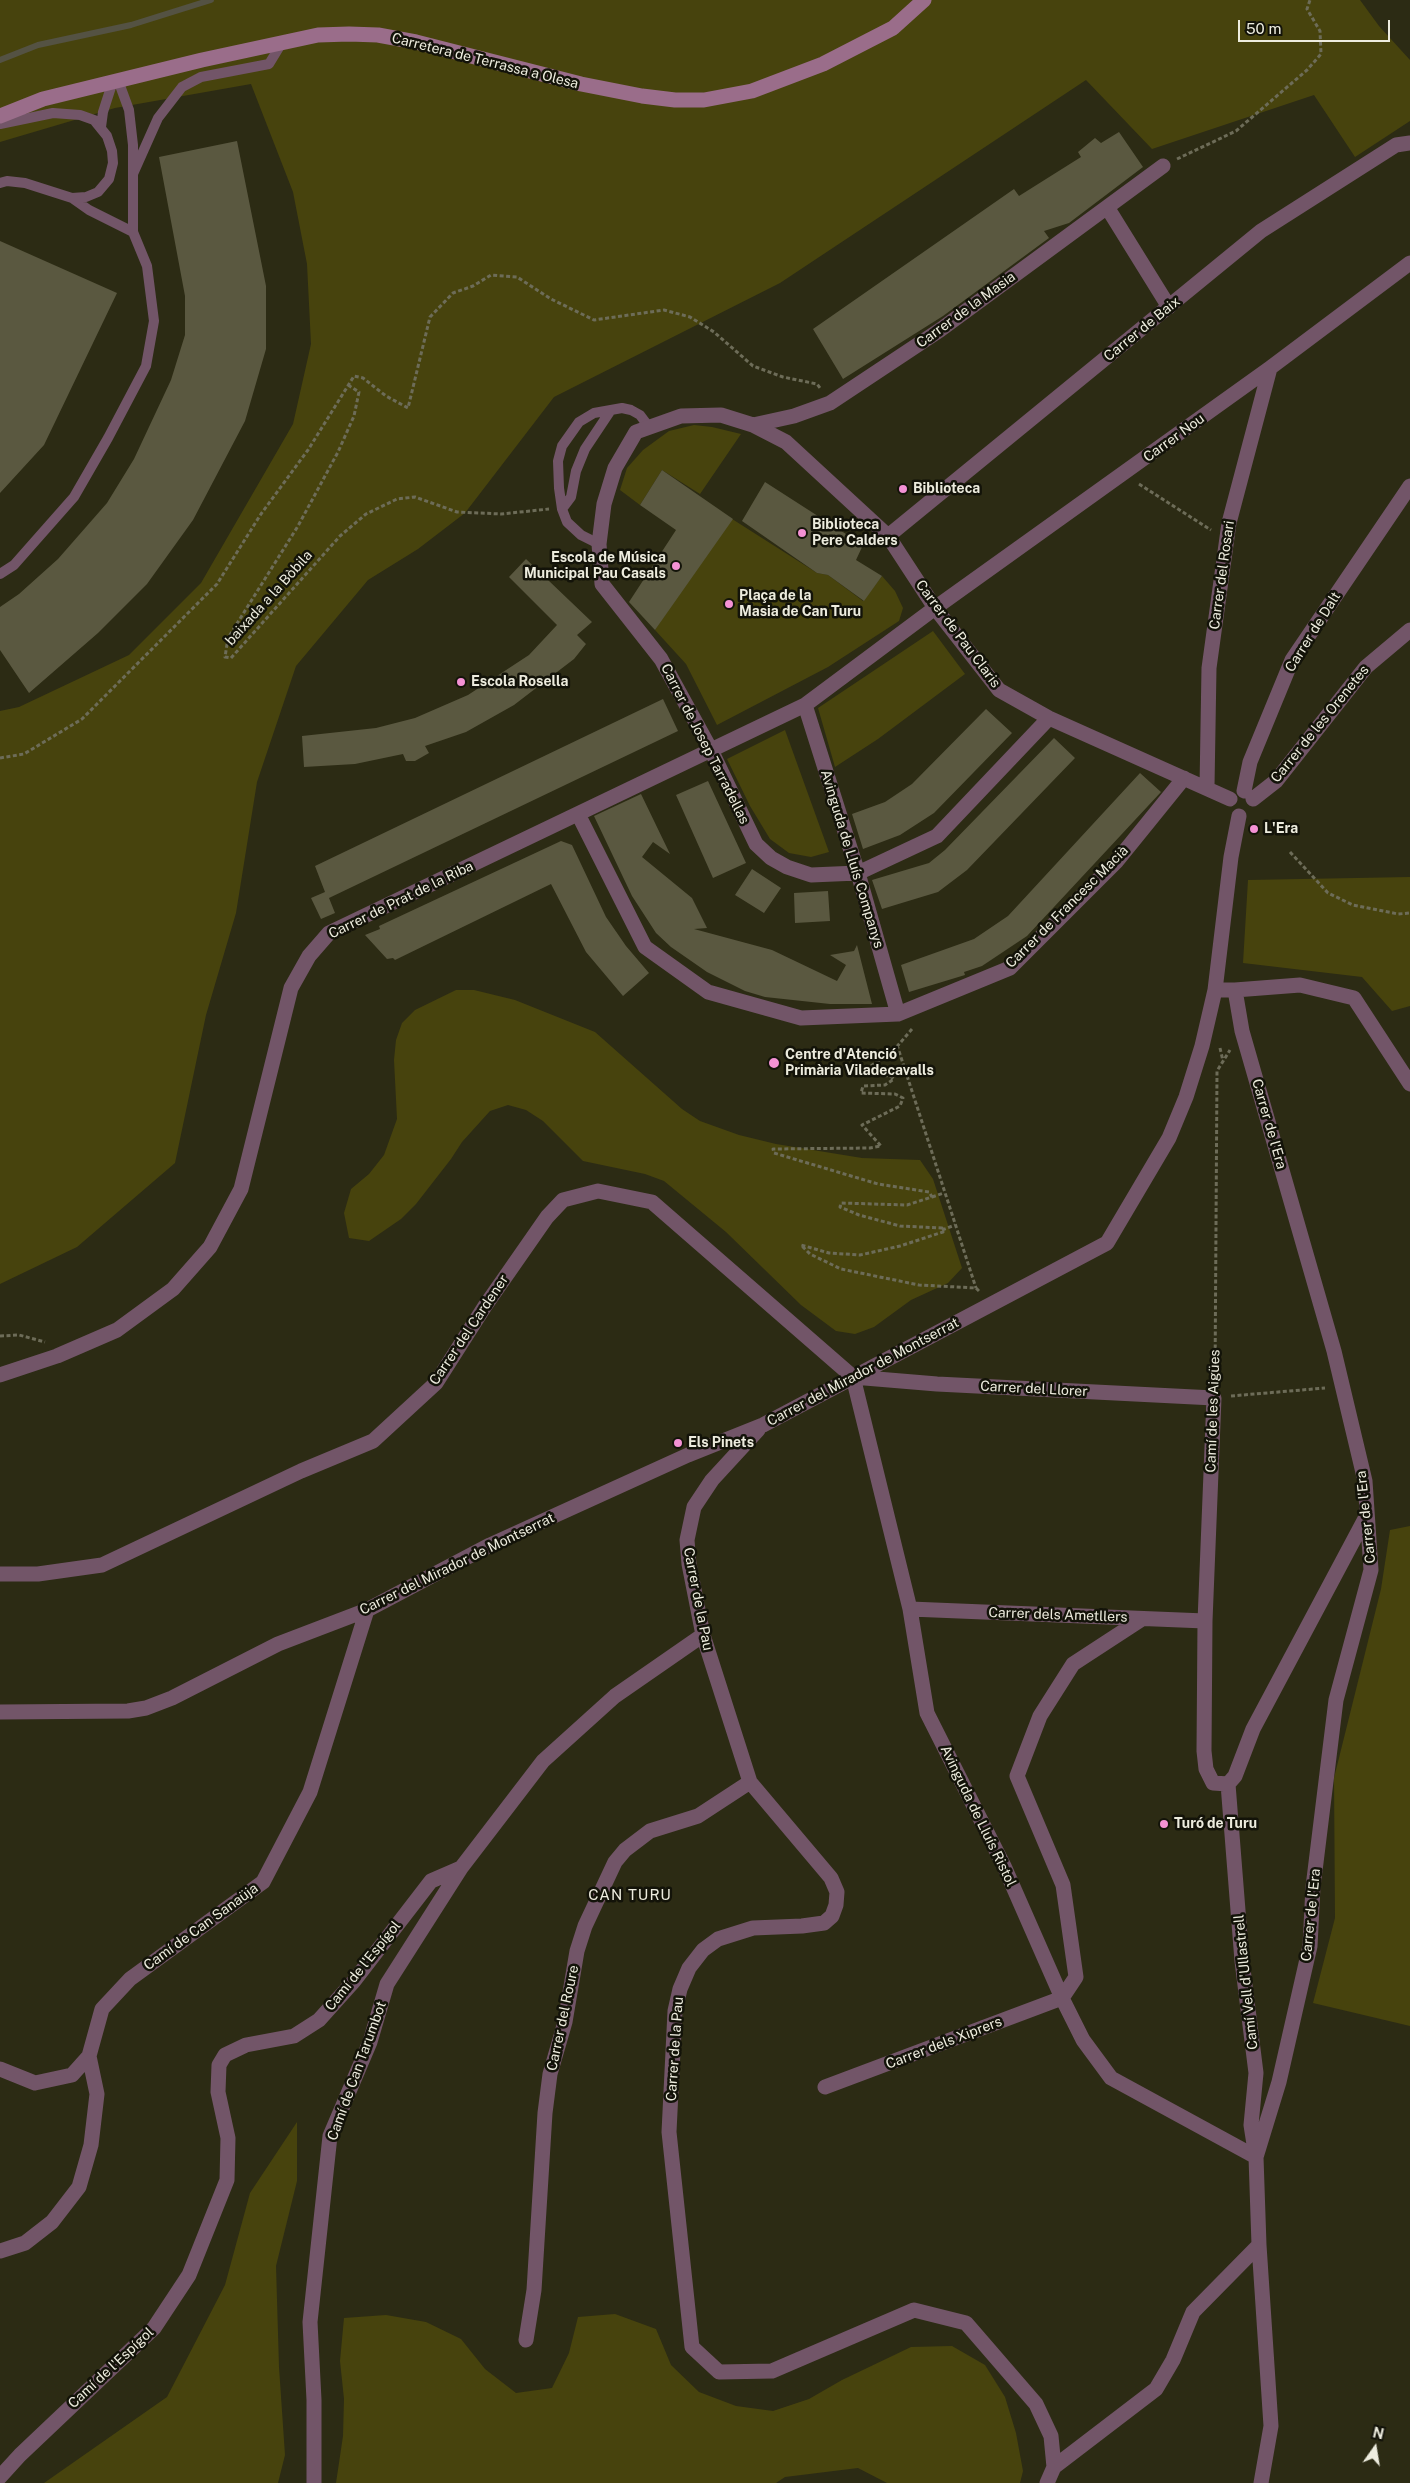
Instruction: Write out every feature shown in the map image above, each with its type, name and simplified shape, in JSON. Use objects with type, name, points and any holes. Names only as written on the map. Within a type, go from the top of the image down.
[{"type":"street","name":"Carretera de Terrassa a Olesa","points":[[0,116],[43,99],[283,41],[318,35],[378,35],[416,42],[581,84],[625,93],[675,100],[704,100],[752,91],[823,64],[893,28],[924,0]]},
{"type":"street","name":"Carrer de Baix","points":[[888,536],[1261,231],[1396,145],[1410,143]]},
{"type":"street","name":"Carrer de la Masia","points":[[753,424],[794,416],[830,403],[940,330],[1163,166]]},
{"type":"street","points":[[1107,207],[1169,307]]},
{"type":"street","name":"Carrer Nou","points":[[935,608],[1270,368],[1410,264]]},
{"type":"street","name":"Carrer del Rosari","points":[[1207,787],[1209,668],[1229,523],[1270,368]]},
{"type":"street","name":"Carrer de Josep Tarradellas","points":[[753,424],[721,414],[681,416],[636,432],[615,468],[604,504],[599,544],[602,584],[661,659],[711,750],[756,844],[771,858],[787,867],[811,875],[858,873],[937,836],[1049,718]]},
{"type":"street","name":"Carrer de Pau Claris","points":[[753,424],[786,442],[888,536],[935,608],[999,690],[1049,718],[1207,787],[1230,799]]},
{"type":"street","name":"Carrer de Dalt","points":[[1249,795],[1250,762],[1292,660],[1410,486]]},
{"type":"street","name":"Carrer de Prat de la Riba","points":[[0,1375],[57,1356],[117,1330],[173,1289],[210,1247],[241,1189],[292,988],[309,956],[329,933],[805,705],[935,608]]},
{"type":"street","name":"Carrer de les Orenetes","points":[[1249,795],[1276,781],[1366,667],[1410,630]]},
{"type":"street","name":"Avinguda de Lluís Companys","points":[[805,705],[858,873],[898,1014]]},
{"type":"street","name":"Carrer de Francesc Macià","points":[[578,814],[645,947],[708,992],[801,1018],[898,1014],[1010,968],[1116,862],[1184,778]]},
{"type":"street","points":[[1236,792],[1249,795],[1255,805],[1252,812],[1239,816],[1230,807],[1230,799],[1236,792]]},
{"type":"street","name":"Carrer del Mirador de Montserrat","points":[[0,1712],[128,1711],[146,1708],[172,1698],[278,1644],[367,1610],[490,1545],[688,1455],[763,1425],[1107,1243],[1169,1138],[1186,1097],[1202,1046],[1215,990],[1231,857],[1239,816]]},
{"type":"street","points":[[1215,990],[1300,985],[1354,998],[1410,1084]]},
{"type":"street","name":"Carrer de l'Era","points":[[1235,990],[1242,1031],[1342,1386],[1365,1481],[1372,1570],[1336,1700],[1313,1887],[1310,1946],[1279,2082],[1256,2157]]},
{"type":"street","name":"Carrer del Cardener","points":[[0,1574],[38,1574],[102,1564],[301,1471],[373,1440],[436,1382],[485,1306],[547,1217],[563,1200],[598,1191],[652,1202],[853,1377]]},
{"type":"street","name":"Carrer del Llorer","points":[[853,1377],[937,1384],[1214,1398]]},
{"type":"street","name":"Avinguda de Lluís Ristol","points":[[853,1377],[910,1609],[927,1713],[1004,1866],[1062,1998],[1083,2040],[1111,2078],[1256,2157]]},
{"type":"street","name":"Camí de les Aigües","points":[[1214,1398],[1205,1622],[1206,1769],[1213,1783],[1228,1784]]},
{"type":"street","name":"Carrer de la Pau","points":[[763,1425],[701,1493],[689,1523],[687,1540],[690,1564],[703,1635],[750,1782],[831,1878],[837,1892],[836,1905],[832,1916],[824,1923],[753,1928],[718,1939],[703,1950],[688,1968],[680,1989],[675,2012],[669,2132],[692,2347],[719,2372],[772,2371],[914,2310],[966,2323],[1036,2404],[1051,2436],[1054,2467]]},
{"type":"street","points":[[1228,1784],[1235,1776],[1253,1729],[1367,1515]]},
{"type":"street","name":"Carrer dels Ametllers","points":[[910,1609],[1205,1622]]},
{"type":"street","name":"Camí de Can Sanaüja","points":[[0,2070],[35,2083],[72,2075],[89,2056],[102,2009],[130,1979],[262,1882],[310,1792],[367,1610]]},
{"type":"street","points":[[1062,1998],[1076,1977],[1062,1885],[1017,1776],[1040,1716],[1073,1664],[1142,1619]]},
{"type":"street","name":"Camí de Can Tarumbot","points":[[314,2483],[314,2400],[310,2322],[330,2136],[370,2042],[387,1984],[461,1868],[543,1761],[614,1696],[703,1635]]},
{"type":"street","name":"Carrer del Roure","points":[[526,2340],[534,2290],[545,2113],[550,2074],[564,2022],[576,1951],[584,1926],[615,1862],[625,1850],[650,1831],[704,1812],[750,1782]]},
{"type":"street","name":"Camí Vell d'Ullastrell","points":[[1228,1784],[1242,1961],[1256,2073],[1251,2125],[1256,2157],[1259,2245],[1271,2426],[1261,2483]]},
{"type":"street","name":"Camí de l'Espígol","points":[[0,2477],[20,2455],[154,2328],[189,2275],[227,2180],[228,2138],[218,2092],[219,2065],[225,2055],[246,2045],[294,2036],[319,2020],[354,1981],[431,1881],[461,1868]]},
{"type":"street","name":"Carrer dels Xiprers","points":[[825,2088],[1062,1998]]},
{"type":"street","points":[[0,2251],[25,2243],[52,2222],[79,2187],[91,2145],[97,2094],[89,2056]]},
{"type":"street","points":[[1047,2483],[1054,2467],[1156,2389],[1173,2360],[1193,2312],[1259,2245]]},
{"type":"lane","points":[[133,174],[158,118],[182,88],[201,77],[269,64],[283,41]]},
{"type":"lane","points":[[101,127],[103,112],[116,81]]},
{"type":"lane","points":[[0,574],[14,565],[74,497],[146,366],[154,321],[147,266],[133,232],[133,174],[129,110],[116,81]]},
{"type":"lane","points":[[0,124],[38,115],[64,113],[80,115],[94,120],[101,127],[112,151],[113,163],[109,179],[98,192],[86,197],[72,198]]},
{"type":"lane","points":[[0,183],[7,181],[25,183],[72,198],[89,210],[133,232]]},
{"type":"lane","points":[[599,544],[582,536],[574,529],[567,522],[562,509],[558,488],[558,461],[562,446],[579,422],[594,413],[622,408],[632,410],[650,427]]},
{"type":"lane","points":[[562,509],[571,497],[576,471],[585,449],[610,410]]},
{"type":"path","points":[[1163,166],[1236,131],[1307,70],[1321,54],[1320,31],[1307,9],[1310,0]]},
{"type":"path","points":[[0,758],[24,754],[82,719],[217,584],[261,514],[308,450],[354,376],[363,378],[386,396],[408,408],[430,317],[453,293],[473,286],[490,275],[517,277],[551,299],[594,320],[664,310],[690,317],[714,332],[753,366],[783,377],[817,384],[830,403]]},
{"type":"path","name":"baixada a la Bòbila","points":[[348,385],[359,392],[354,416],[338,452],[298,526],[228,638],[225,657],[231,658],[340,536],[366,514],[397,498],[415,497],[457,512],[500,514],[534,509],[562,509]]},
{"type":"path","name":"Carrer del Rosari","points":[[1123,474],[1227,540]]},
{"type":"path","points":[[1290,852],[1328,893],[1353,905],[1398,914],[1410,913]]},
{"type":"path","points":[[915,1026],[897,1045],[868,1068],[874,1075],[890,1076],[894,1079],[885,1085],[863,1086],[861,1093],[895,1094],[903,1098],[900,1106],[862,1125],[881,1146],[870,1148],[773,1149],[774,1153],[878,1184],[929,1192],[931,1197]]},
{"type":"path","name":"Camí de les Aigües","points":[[1214,1398],[1217,1071],[1242,1031]]},
{"type":"path","points":[[897,1045],[976,1288],[983,1294]]},
{"type":"path","points":[[942,1230],[942,1228],[900,1226],[859,1215],[840,1207],[842,1202],[907,1205],[944,1193]]},
{"type":"path","points":[[955,1225],[942,1230],[943,1232],[900,1246],[860,1255],[829,1253],[801,1245],[810,1254],[841,1269],[919,1284],[976,1288]]},
{"type":"path","points":[[0,1336],[19,1335],[44,1341],[56,1348],[57,1356]]},
{"type":"path","points":[[1214,1398],[1342,1386]]},
{"type":"shaded area","points":[[0,0],[1360,0],[1379,26],[1410,60],[1410,121],[1355,157],[1314,95],[1152,149],[1086,80],[780,283],[554,397],[465,513],[418,549],[368,580],[296,666],[257,782],[236,913],[206,1015],[175,1163],[77,1247],[0,1284],[0,711],[19,707],[129,655],[201,583],[293,424],[311,344],[307,264],[293,192],[251,84],[115,108],[0,142]]},
{"type":"shaded area","points":[[694,425],[741,434],[700,494],[662,470],[640,505],[620,490],[627,468],[643,450],[669,431]]},
{"type":"shaded area","name":"Plaça de la Masia de Can Turu","points":[[729,517],[817,573],[828,575],[863,601],[882,576],[895,591],[903,608],[899,621],[828,667],[717,725],[686,664],[655,630]]},
{"type":"shaded area","points":[[933,631],[965,674],[878,739],[835,767],[818,708]]},
{"type":"shaded area","points":[[785,730],[829,852],[811,857],[789,853],[770,839],[750,806],[727,759]]},
{"type":"shaded area","points":[[1410,877],[1410,1006],[1392,1011],[1362,977],[1243,963],[1248,880]]},
{"type":"shaded area","points":[[456,990],[474,990],[515,1000],[595,1032],[682,1109],[700,1121],[739,1135],[776,1144],[862,1158],[920,1160],[933,1179],[962,1268],[948,1283],[911,1300],[874,1327],[855,1334],[836,1331],[801,1305],[726,1232],[664,1181],[645,1174],[583,1161],[543,1121],[526,1110],[508,1105],[490,1111],[462,1142],[416,1204],[401,1219],[369,1241],[349,1238],[344,1213],[351,1189],[369,1174],[384,1155],[397,1119],[394,1060],[396,1040],[402,1023],[415,1010]]},
{"type":"shaded area","points":[[1410,1526],[1410,2026],[1313,2003],[1335,1918],[1334,1778],[1381,1589],[1390,1530]]},
{"type":"shaded area","points":[[297,2122],[297,2181],[276,2266],[279,2367],[285,2455],[278,2483],[44,2483],[167,2397],[225,2285],[250,2193]]},
{"type":"shaded area","points":[[615,2314],[656,2329],[671,2365],[699,2392],[736,2406],[773,2411],[809,2399],[842,2380],[911,2347],[952,2346],[985,2365],[1005,2397],[1016,2433],[1023,2471],[1020,2483],[887,2483],[858,2468],[785,2477],[776,2483],[336,2483],[343,2436],[344,2399],[340,2361],[344,2318],[386,2315],[426,2322],[461,2339],[485,2369],[516,2393],[552,2388],[569,2353],[578,2317]]},
{"type":"building","points":[[1119,132],[1143,167],[1069,223],[1044,231],[1049,238],[943,316],[843,379],[813,329],[1014,189],[1019,196],[1081,157],[1078,152],[1095,138],[1101,143]]},
{"type":"building","points":[[237,141],[266,286],[266,349],[245,421],[193,520],[147,584],[98,633],[29,693],[0,650],[0,607],[19,594],[58,559],[107,503],[134,459],[171,380],[185,335],[185,296],[159,157]]},
{"type":"building","points":[[0,241],[117,293],[44,445],[0,493]]},
{"type":"building","name":"Escola de Música Municipal Pau Casals","points":[[662,470],[733,519],[655,630],[629,602],[676,530],[640,505]]},
{"type":"building","name":"Biblioteca Pere Calders","points":[[765,482],[863,545],[856,560],[882,576],[864,601],[828,575],[817,573],[742,521]]},
{"type":"building","points":[[526,559],[592,622],[577,635],[586,644],[574,659],[514,705],[466,732],[425,746],[429,753],[415,761],[406,761],[403,754],[355,764],[304,767],[302,736],[376,728],[415,718],[468,695],[529,655],[557,625],[509,577]]},
{"type":"building","points":[[663,699],[678,731],[329,898],[335,913],[321,919],[311,898],[325,892],[315,866]]},
{"type":"building","points":[[986,709],[1012,733],[934,813],[900,835],[863,849],[852,814],[885,802],[912,784]]},
{"type":"building","points":[[1054,738],[1075,758],[967,870],[938,892],[882,909],[872,880],[929,863],[945,850]]},
{"type":"building","points":[[1140,773],[1161,792],[1027,936],[982,966],[964,972],[965,975],[909,992],[901,965],[974,939],[1008,916]]},
{"type":"building","points":[[708,781],[746,863],[713,878],[676,795]]},
{"type":"building","points":[[641,794],[670,854],[653,842],[642,857],[692,898],[707,928],[694,929],[772,950],[837,981],[846,965],[830,955],[854,951],[857,945],[872,1004],[830,1004],[765,997],[745,991],[707,972],[671,947],[656,933],[632,896],[594,816]]},
{"type":"building","points":[[561,841],[572,845],[606,917],[626,946],[649,973],[623,996],[586,952],[551,884],[395,960],[393,958],[387,959],[365,935],[380,929],[379,926]]},
{"type":"building","points":[[752,869],[781,888],[764,913],[735,895]]},
{"type":"building","points":[[828,891],[830,921],[795,923],[794,893]]},
{"type":"waterway","points":[[0,60],[38,45],[131,25],[211,0]]},
{"type":"place","name":"Biblioteca","points":[[903,489]]},
{"type":"place","name":"Biblioteca Pere Calders","points":[[802,533]]},
{"type":"place","name":"Escola de Música Municipal Pau Casals","points":[[676,566]]},
{"type":"place","name":"Plaça de la Masia de Can Turu","points":[[729,604]]},
{"type":"place","name":"Escola Rosella","points":[[461,682]]},
{"type":"place","name":"L'Era","points":[[1254,829]]},
{"type":"place","name":"Centre d'Atenció Primària Viladecavalls","points":[[774,1063]]},
{"type":"place","name":"Els Pinets","points":[[678,1443]]},
{"type":"place","name":"Turó de Turu","points":[[1164,1824]]},
{"type":"district","name":"CAN TURU","points":[[630,1895]]}]
